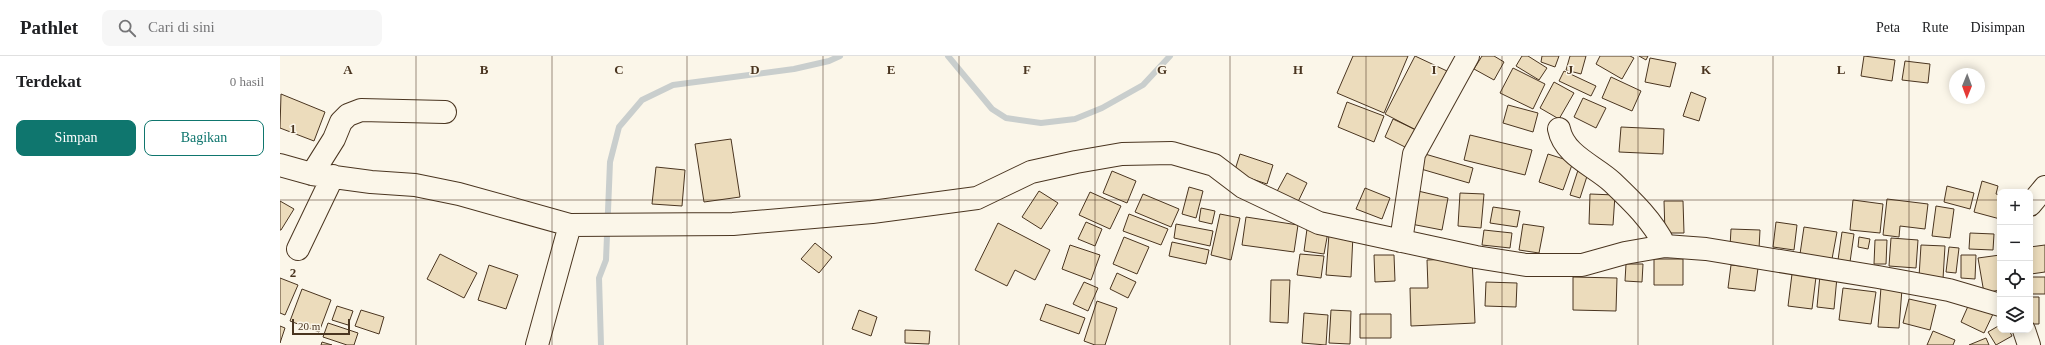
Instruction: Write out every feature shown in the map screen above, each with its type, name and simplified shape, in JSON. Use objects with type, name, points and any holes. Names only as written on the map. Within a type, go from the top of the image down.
[{"type":"street","points":[[1401,241],[1414,154],[1468,56]]},
{"type":"street","points":[[312,174],[334,138],[341,122],[348,115],[361,110],[445,112]]},
{"type":"street","points":[[1559,129],[1565,144],[1612,182],[1653,224],[1665,246]]},
{"type":"street","points":[[280,165],[312,174],[370,182],[415,185],[444,191],[570,226],[733,224],[872,212],[977,198],[1031,172],[1122,154],[1172,152],[1214,166],[1243,187],[1319,223],[1476,257],[1526,265],[1582,265],[1625,253],[1665,246],[1706,249],[1949,290],[1997,304]]},
{"type":"street","points":[[298,249],[333,176]]},
{"type":"street","points":[[2033,201],[2045,187]]},
{"type":"street","points":[[537,345],[570,226]]},
{"type":"street","points":[[2025,333],[2029,345]]},
{"type":"building","points":[[1353,56],[1408,56],[1384,113],[1337,93]]},
{"type":"building","points":[[1415,56],[1447,71],[1416,130],[1385,114]]},
{"type":"building","points":[[1482,56],[1494,56],[1504,62],[1494,80],[1474,69]]},
{"type":"building","points":[[1522,56],[1528,56],[1547,68],[1539,80],[1516,66]]},
{"type":"building","points":[[1542,56],[1559,56],[1555,67],[1541,62]]},
{"type":"building","points":[[1570,56],[1586,56],[1581,74],[1566,70]]},
{"type":"building","points":[[1600,56],[1630,56],[1634,58],[1622,79],[1596,64]]},
{"type":"building","points":[[1639,56],[1648,56],[1646,60]]},
{"type":"building","points":[[1864,56],[1895,60],[1892,81],[1861,76]]},
{"type":"building","points":[[1650,58],[1676,63],[1670,87],[1645,82]]},
{"type":"building","points":[[1905,61],[1930,64],[1928,83],[1902,80]]},
{"type":"building","points":[[1513,68],[1545,84],[1533,109],[1500,93]]},
{"type":"building","points":[[1564,71],[1596,86],[1591,96],[1559,81]]},
{"type":"building","points":[[1611,77],[1641,91],[1632,111],[1602,98]]},
{"type":"building","points":[[1554,82],[1574,93],[1559,119],[1540,108]]},
{"type":"building","points":[[1691,92],[1706,98],[1699,121],[1683,116]]},
{"type":"building","points":[[281,94],[325,112],[314,141],[280,128]]},
{"type":"building","points":[[1583,98],[1606,108],[1596,128],[1574,117]]},
{"type":"building","points":[[1347,102],[1384,116],[1374,142],[1338,127]]},
{"type":"building","points":[[1508,105],[1538,113],[1533,132],[1503,123]]},
{"type":"building","points":[[1393,119],[1416,130],[1407,148],[1385,137]]},
{"type":"building","points":[[1621,127],[1664,129],[1663,154],[1619,152]]},
{"type":"building","points":[[1470,135],[1532,150],[1525,175],[1464,160]]},
{"type":"building","points":[[731,139],[740,197],[704,202],[695,144]]},
{"type":"building","points":[[1240,154],[1273,165],[1267,184],[1234,173]]},
{"type":"building","points":[[1425,154],[1473,168],[1469,183],[1421,169]]},
{"type":"building","points":[[1548,154],[1573,162],[1563,190],[1539,182]]},
{"type":"building","points":[[656,167],[685,170],[682,206],[652,204]]},
{"type":"building","points":[[1579,167],[1589,170],[1580,198],[1570,195]]},
{"type":"building","points":[[1112,171],[1136,181],[1127,203],[1103,193]]},
{"type":"building","points":[[1287,173],[1307,183],[1296,206],[1275,195]]},
{"type":"building","points":[[1982,181],[1998,186],[1996,194],[1997,218],[1974,212]]},
{"type":"building","points":[[1947,186],[1974,193],[1970,209],[1944,202]]},
{"type":"building","points":[[1189,187],[1203,191],[1196,218],[1182,214]]},
{"type":"building","points":[[1365,188],[1390,198],[1382,219],[1356,209]]},
{"type":"building","points":[[1039,191],[1058,203],[1041,229],[1022,217]]},
{"type":"building","points":[[1418,191],[1448,198],[1442,230],[1411,224]]},
{"type":"building","points":[[1090,192],[1121,206],[1110,229],[1079,215]]},
{"type":"building","points":[[1460,193],[1484,194],[1481,228],[1458,226]]},
{"type":"building","points":[[1143,194],[1179,209],[1171,227],[1135,212]]},
{"type":"building","points":[[1590,194],[1615,195],[1613,225],[1589,224]]},
{"type":"building","points":[[1887,199],[1928,204],[1925,229],[1900,226],[1899,237],[1883,235]]},
{"type":"building","points":[[1853,200],[1883,204],[1880,233],[1850,230]]},
{"type":"building","points":[[280,201],[294,209],[281,230],[280,230]]},
{"type":"building","points":[[1664,201],[1683,201],[1684,233],[1665,233]]},
{"type":"building","points":[[1936,206],[1954,209],[1950,238],[1932,236]]},
{"type":"building","points":[[1493,207],[1520,211],[1517,227],[1490,223]]},
{"type":"building","points":[[1201,208],[1215,211],[1212,224],[1199,221]]},
{"type":"building","points":[[1129,214],[1168,229],[1161,245],[1123,231]]},
{"type":"building","points":[[1220,214],[1240,218],[1231,260],[1211,255]]},
{"type":"building","points":[[1246,217],[1298,225],[1294,252],[1242,245]]},
{"type":"building","points":[[1086,222],[1102,229],[1095,246],[1078,239]]},
{"type":"building","points":[[1776,222],[1797,225],[1794,250],[1773,247]]},
{"type":"building","points":[[998,223],[1050,250],[1035,280],[1015,270],[1007,286],[975,270]]},
{"type":"building","points":[[1176,224],[1213,231],[1210,246],[1174,238]]},
{"type":"building","points":[[1523,224],[1544,227],[1539,253],[1519,250]]},
{"type":"building","points":[[1804,227],[1837,232],[1832,259],[1800,254]]},
{"type":"building","points":[[1307,229],[1328,232],[1324,254],[1304,251]]},
{"type":"building","points":[[1731,229],[1760,230],[1759,249],[1730,247]]},
{"type":"building","points":[[1484,230],[1512,233],[1510,248],[1482,245]]},
{"type":"building","points":[[1842,232],[1854,234],[1850,262],[1838,260]]},
{"type":"building","points":[[1970,233],[1994,234],[1993,250],[1969,249]]},
{"type":"building","points":[[1329,234],[1353,235],[1351,277],[1326,275]]},
{"type":"building","points":[[1124,237],[1149,247],[1137,274],[1113,264]]},
{"type":"building","points":[[1859,237],[1870,239],[1868,249],[1858,247]]},
{"type":"building","points":[[1891,238],[1918,240],[1916,268],[1889,266]]},
{"type":"building","points":[[1875,240],[1887,240],[1886,264],[1874,264]]},
{"type":"building","points":[[1172,242],[1209,250],[1206,264],[1169,256]]},
{"type":"building","points":[[815,243],[832,257],[819,273],[801,259]]},
{"type":"building","points":[[1070,245],[1100,255],[1091,280],[1062,269]]},
{"type":"building","points":[[1921,245],[1945,246],[1943,279],[1919,277]]},
{"type":"building","points":[[2045,245],[2045,272],[2033,274],[2033,247]]},
{"type":"building","points":[[1949,247],[1959,248],[1956,273],[1946,272]]},
{"type":"building","points":[[440,254],[477,273],[464,298],[427,279]]},
{"type":"building","points":[[1300,254],[1324,256],[1321,278],[1297,275]]},
{"type":"building","points":[[1374,255],[1394,255],[1395,281],[1375,282]]},
{"type":"building","points":[[1961,255],[1976,255],[1975,279],[1961,278]]},
{"type":"building","points":[[1997,255],[1997,291],[1984,293],[1978,258]]},
{"type":"building","points":[[1472,258],[1475,323],[1411,326],[1410,288],[1428,288],[1427,260]]},
{"type":"building","points":[[1654,259],[1683,259],[1683,285],[1654,285]]},
{"type":"building","points":[[1626,264],[1643,264],[1642,282],[1625,281]]},
{"type":"building","points":[[489,265],[518,275],[506,309],[478,300]]},
{"type":"building","points":[[1731,265],[1758,268],[1755,291],[1728,288]]},
{"type":"building","points":[[1117,273],[1136,282],[1128,298],[1110,289]]},
{"type":"building","points":[[1792,274],[1816,277],[1812,309],[1788,306]]},
{"type":"building","points":[[1820,275],[1837,277],[1834,309],[1817,307]]},
{"type":"building","points":[[1573,277],[1617,278],[1616,311],[1573,310]]},
{"type":"building","points":[[2033,277],[2045,277],[2045,294],[2033,294]]},
{"type":"building","points":[[280,278],[298,285],[285,315],[280,313]]},
{"type":"building","points":[[1271,280],[1290,280],[1288,323],[1270,322]]},
{"type":"building","points":[[1084,282],[1098,288],[1088,311],[1073,304]]},
{"type":"building","points":[[1486,282],[1517,283],[1516,307],[1485,306]]},
{"type":"building","points":[[1881,287],[1902,289],[1899,328],[1878,327]]},
{"type":"building","points":[[1843,288],[1876,292],[1871,324],[1839,320]]},
{"type":"building","points":[[302,289],[331,300],[319,332],[290,321]]},
{"type":"building","points":[[2033,297],[2039,297],[2039,324],[2033,324]]},
{"type":"building","points":[[1909,299],[1936,305],[1930,330],[1903,323]]},
{"type":"building","points":[[1097,301],[1117,308],[1105,345],[1095,345],[1084,341]]},
{"type":"building","points":[[1046,304],[1085,318],[1079,334],[1040,320]]},
{"type":"building","points":[[1969,304],[1993,314],[1984,333],[1961,322]]},
{"type":"building","points":[[337,306],[353,311],[348,325],[332,320]]},
{"type":"building","points":[[361,310],[384,317],[379,334],[355,326]]},
{"type":"building","points":[[859,310],[877,317],[871,336],[852,329]]},
{"type":"building","points":[[1331,310],[1351,311],[1350,344],[1329,343]]},
{"type":"building","points":[[1304,313],[1328,315],[1326,345],[1302,343]]},
{"type":"building","points":[[1360,314],[1391,314],[1391,338],[1360,338]]},
{"type":"building","points":[[328,323],[358,333],[354,345],[347,345],[323,337]]},
{"type":"building","points":[[280,326],[285,328],[280,343]]},
{"type":"building","points":[[1997,327],[1997,333],[2010,333],[2012,336],[1996,345],[1988,332]]},
{"type":"building","points":[[905,330],[930,331],[929,344],[905,343]]},
{"type":"building","points":[[1933,331],[1955,340],[1953,345],[1927,345]]},
{"type":"building","points":[[1986,338],[1989,345],[1969,345]]},
{"type":"building","points":[[322,342],[332,345],[321,345]]},
{"type":"waterway","points":[[601,345],[599,278],[606,260],[610,162],[619,127],[642,100],[673,85],[794,69],[829,61],[840,56]]},
{"type":"waterway","points":[[948,56],[992,109],[1006,118],[1041,123],[1075,119],[1102,108],[1143,85],[1170,56]]}]
